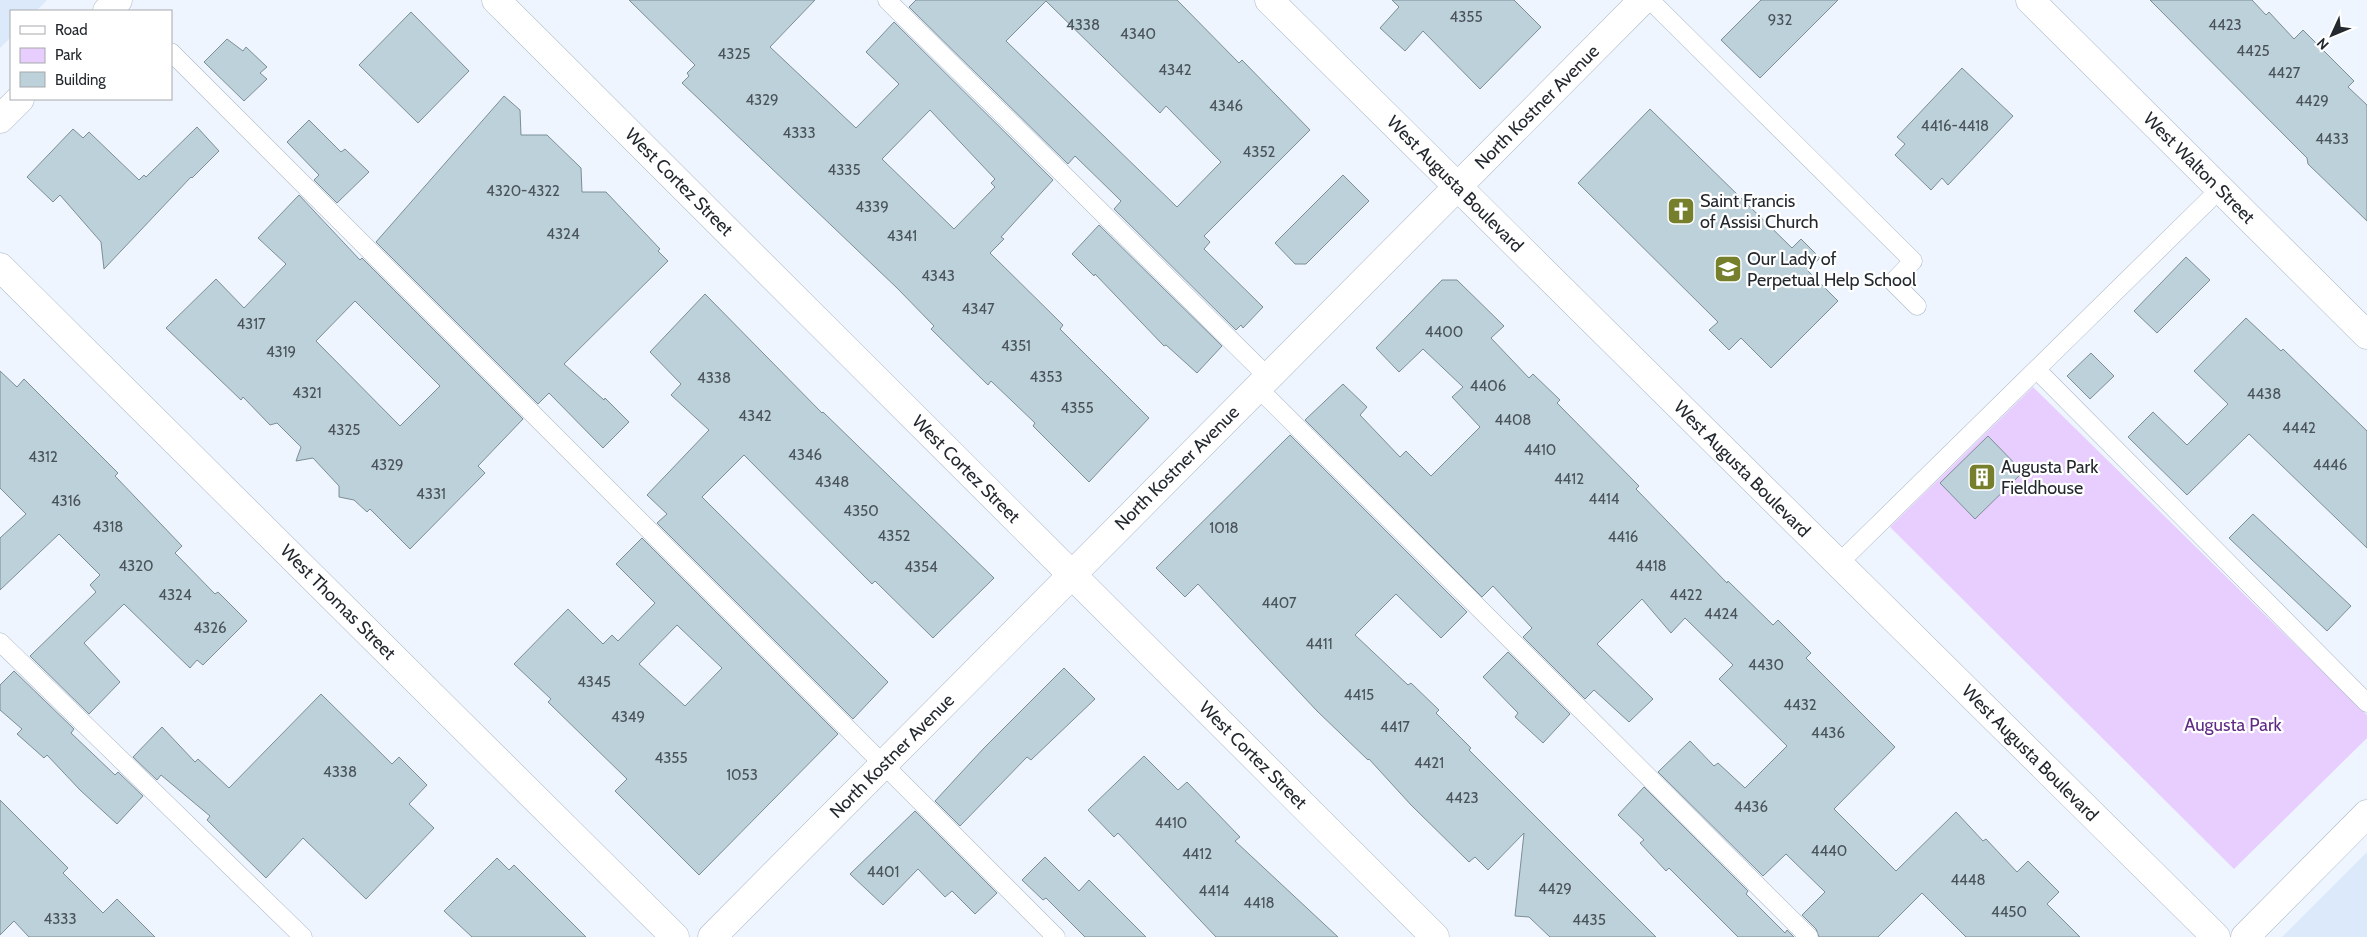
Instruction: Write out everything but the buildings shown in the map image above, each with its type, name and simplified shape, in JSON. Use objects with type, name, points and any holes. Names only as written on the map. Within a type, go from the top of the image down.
[{"type":"street","points":[[108,10],[119,0]]},
{"type":"street","name":"West Cortez Street","points":[[496,0],[1435,937]]},
{"type":"street","name":"West Augusta Boulevard","points":[[1269,0],[2216,937]]},
{"type":"street","name":"North Kostner Avenue","points":[[712,937],[1642,0]]},
{"type":"street","name":"West Walton Street","points":[[2030,0],[2367,335]]},
{"type":"street","name":"West Thomas Street","points":[[0,268],[675,937]]},
{"type":"street","points":[[2245,937],[2367,814]]},
{"type":"lane","points":[[119,0],[129,10]]},
{"type":"lane","points":[[887,0],[1809,937]]},
{"type":"lane","points":[[1650,0],[1913,261],[1893,282],[1917,306]]},
{"type":"lane","points":[[172,53],[1056,937]]},
{"type":"lane","points":[[1838,564],[2220,189]]},
{"type":"lane","points":[[2037,370],[2367,704]]},
{"type":"lane","points":[[0,642],[303,937]]},
{"type":"shaded area","points":[[0,0],[47,0],[37,10],[10,10],[10,38],[0,48]]},
{"type":"shaded area","points":[[2367,852],[2367,937],[2282,937]]},
{"type":"green space","name":"Augusta Park","points":[[2033,387],[2367,715],[2367,738],[2234,869],[1890,527]]},
{"type":"place","name":"Saint Francis of Assisi Church","points":[[1681,211]]},
{"type":"place","name":"Our Lady of Perpetual Help School","points":[[1728,269]]},
{"type":"place","name":"Augusta Park Fieldhouse","points":[[1982,477]]}]
